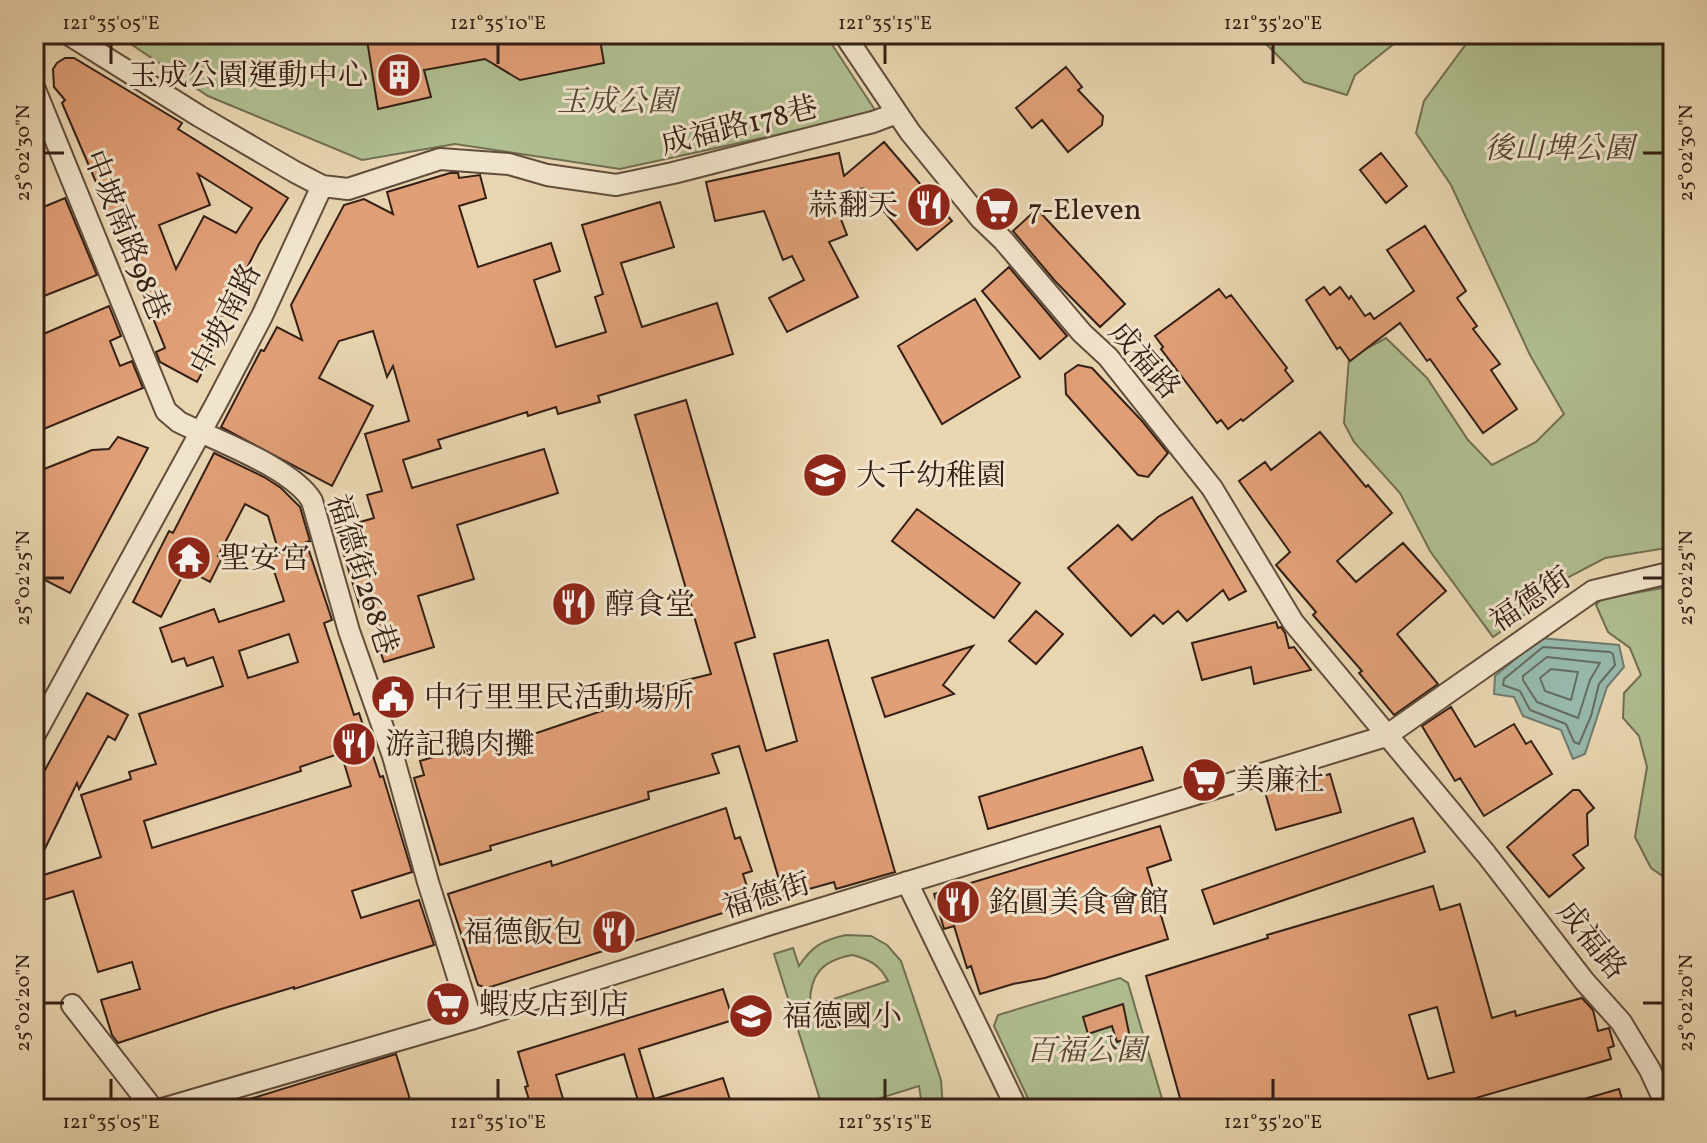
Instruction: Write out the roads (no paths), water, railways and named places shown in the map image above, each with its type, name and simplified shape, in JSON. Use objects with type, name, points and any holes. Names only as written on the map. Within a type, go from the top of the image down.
[{"type":"street","points":[[68,34],[199,116],[322,186]]},
{"type":"street","name":"成福路","points":[[844,34],[897,113],[980,218],[1003,240],[1082,333],[1108,357],[1212,488],[1293,622],[1486,854],[1585,982],[1621,1022],[1650,1070],[1668,1109]]},
{"type":"street","name":"中坡南路98巷","points":[[34,87],[166,411],[201,433]]},
{"type":"street","name":"成福路178巷","points":[[322,186],[348,189],[440,159],[509,164],[547,175],[616,185],[873,122],[897,113]]},
{"type":"street","name":"中坡南路","points":[[34,736],[201,433],[262,316],[322,186]]},
{"type":"street","name":"福德街268巷","points":[[201,433],[286,475],[305,490],[312,501],[349,631],[393,756],[471,1019]]},
{"type":"street","name":"福德街","points":[[162,1109],[471,1019],[1386,736],[1593,591],[1673,572]]},
{"type":"street","points":[[907,882],[1017,1109]]},
{"type":"street","points":[[72,1005],[153,1109]]},
{"type":"water","points":[[1540,638],[1619,645],[1624,667],[1607,687],[1585,754],[1573,759],[1561,730],[1523,716],[1514,697],[1494,694],[1495,676]]},
{"type":"place","name":"玉成公園運動中心","points":[[399,75]]},
{"type":"place","name":"蒜翻天","points":[[929,205]]},
{"type":"place","name":"7-Eleven","points":[[997,209]]},
{"type":"place","name":"大千幼稚園","points":[[825,475]]},
{"type":"place","name":"聖安宮","points":[[189,558]]},
{"type":"place","name":"醇食堂","points":[[574,604]]},
{"type":"place","name":"中行里里民活動場所","points":[[393,697]]},
{"type":"place","name":"游記鵝肉攤","points":[[354,744]]},
{"type":"place","name":"美廉社","points":[[1204,780]]},
{"type":"place","name":"銘圓美食會館","points":[[958,902]]},
{"type":"place","name":"福德飯包","points":[[614,932]]},
{"type":"place","name":"蝦皮店到店","points":[[448,1004]]},
{"type":"place","name":"福德國小","points":[[751,1016]]},
{"type":"park label","name":"玉成公園","points":[[617,101]]},
{"type":"park label","name":"後山埤公園","points":[[1559,148]]},
{"type":"park label","name":"百福公園","points":[[1086,1050]]}]
